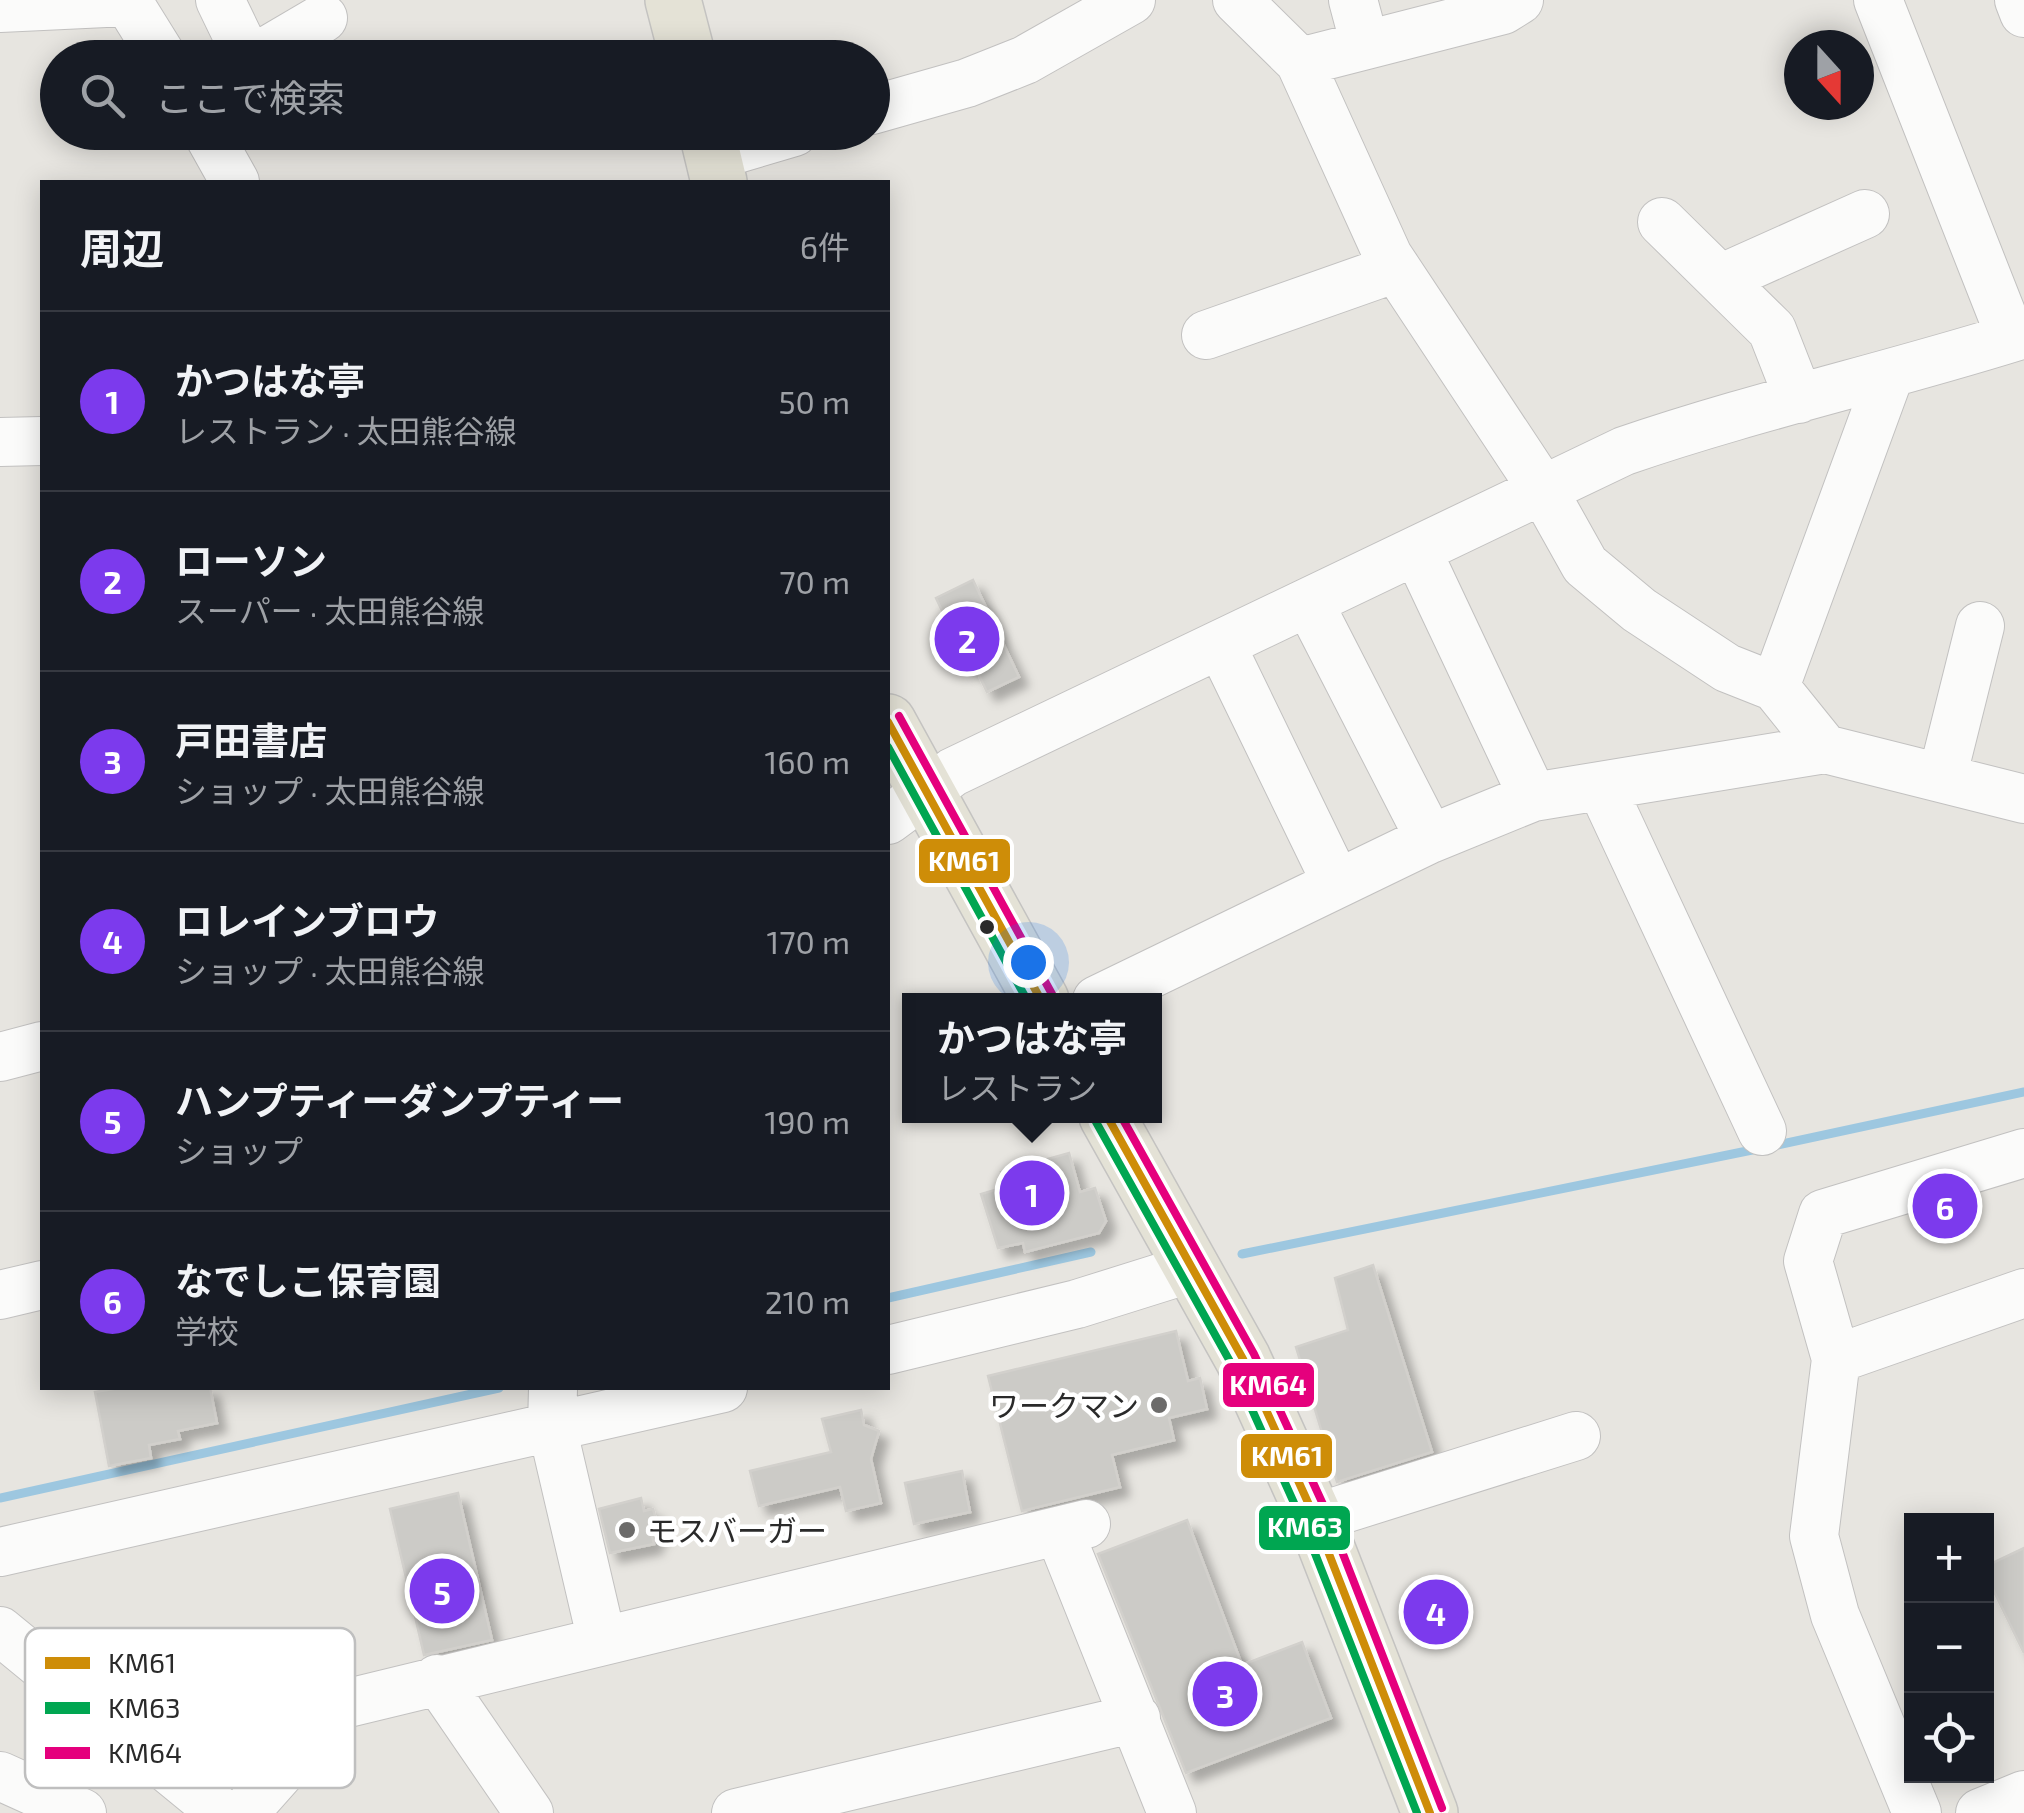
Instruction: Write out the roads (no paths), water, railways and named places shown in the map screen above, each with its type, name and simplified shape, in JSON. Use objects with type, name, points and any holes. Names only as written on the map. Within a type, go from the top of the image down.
[{"type":"main road","points":[[673,0],[683,40]]},
{"type":"main road","points":[[890,731],[906,807],[1036,993]]},
{"type":"main road","points":[[1111,1123],[1243,1359],[1315,1518],[1430,1813]]},
{"type":"street","points":[[220,0],[242,40]]},
{"type":"street","points":[[890,105],[967,83],[1025,60],[1131,0]]},
{"type":"street","points":[[1237,0],[1300,62],[1396,268],[1543,490],[1586,565],[1727,668],[1775,687],[1825,749]]},
{"type":"street","points":[[1352,0],[1366,45]]},
{"type":"street","points":[[1300,62],[1366,45],[1464,10],[1502,10],[1519,0]]},
{"type":"street","points":[[906,807],[952,772],[1624,451],[1703,424],[1889,376],[2018,336],[1878,0]]},
{"type":"street","points":[[2019,0],[2024,13]]},
{"type":"street","points":[[0,8],[127,1],[152,40]]},
{"type":"street","points":[[284,40],[323,18]]},
{"type":"street","points":[[217,150],[235,180]]},
{"type":"street","points":[[1722,278],[1865,214]]},
{"type":"street","points":[[1662,222],[1772,330],[1799,399]]},
{"type":"street","points":[[1206,335],[1396,268]]},
{"type":"street","points":[[1775,687],[1889,376]]},
{"type":"street","points":[[0,442],[40,440]]},
{"type":"street","points":[[1417,551],[1533,797]]},
{"type":"street","points":[[1309,604],[1430,839]]},
{"type":"street","points":[[1942,778],[1980,626]]},
{"type":"street","points":[[1221,645],[1337,884]]},
{"type":"street","points":[[1111,993],[1430,839],[1533,797],[1825,749],[2024,799]]},
{"type":"street","points":[[1602,788],[1762,1130]]},
{"type":"street","points":[[0,1057],[40,1047]]},
{"type":"street","points":[[1916,1813],[1836,1615],[1814,1536],[1836,1359],[1808,1261],[1823,1214],[2024,1153]]},
{"type":"street","points":[[890,1350],[1077,1304],[1195,1268]]},
{"type":"street","points":[[0,1295],[40,1285]]},
{"type":"street","points":[[1836,1359],[2024,1293]]},
{"type":"street","points":[[0,1552],[553,1407],[706,1390]]},
{"type":"street","points":[[553,1407],[602,1640]]},
{"type":"street","points":[[1315,1518],[1576,1436]]},
{"type":"street","points":[[355,1701],[1072,1528],[1172,1813]]},
{"type":"street","points":[[0,1631],[25,1651]]},
{"type":"street","points":[[437,1679],[528,1813]]},
{"type":"street","points":[[736,1813],[1136,1718]]},
{"type":"street","points":[[0,1776],[25,1787]]},
{"type":"street","points":[[27,1788],[82,1813]]},
{"type":"street","points":[[192,1788],[222,1813]]},
{"type":"street","points":[[244,1813],[266,1788]]},
{"type":"street","points":[[1980,1813],[2024,1796]]},
{"type":"waterway","points":[[1773,1146],[2024,1092]]},
{"type":"waterway","points":[[1242,1254],[1757,1149]]},
{"type":"waterway","points":[[890,1298],[1091,1252]]},
{"type":"waterway","points":[[0,1498],[490,1390]]},
{"type":"place","name":"ローソン","points":[[967,639]]},
{"type":"place","name":"かつはな亭","points":[[1032,1193]]},
{"type":"place","name":"なでしこ保育園","points":[[1945,1206]]},
{"type":"place","name":"ワークマン","points":[[1159,1405]]},
{"type":"place","name":"モスバーガー","points":[[627,1530]]},
{"type":"place","name":"ハンプティーダンプティー","points":[[442,1591]]},
{"type":"place","name":"ロレインブロウ","points":[[1436,1612]]},
{"type":"place","name":"戸田書店","points":[[1225,1694]]}]
